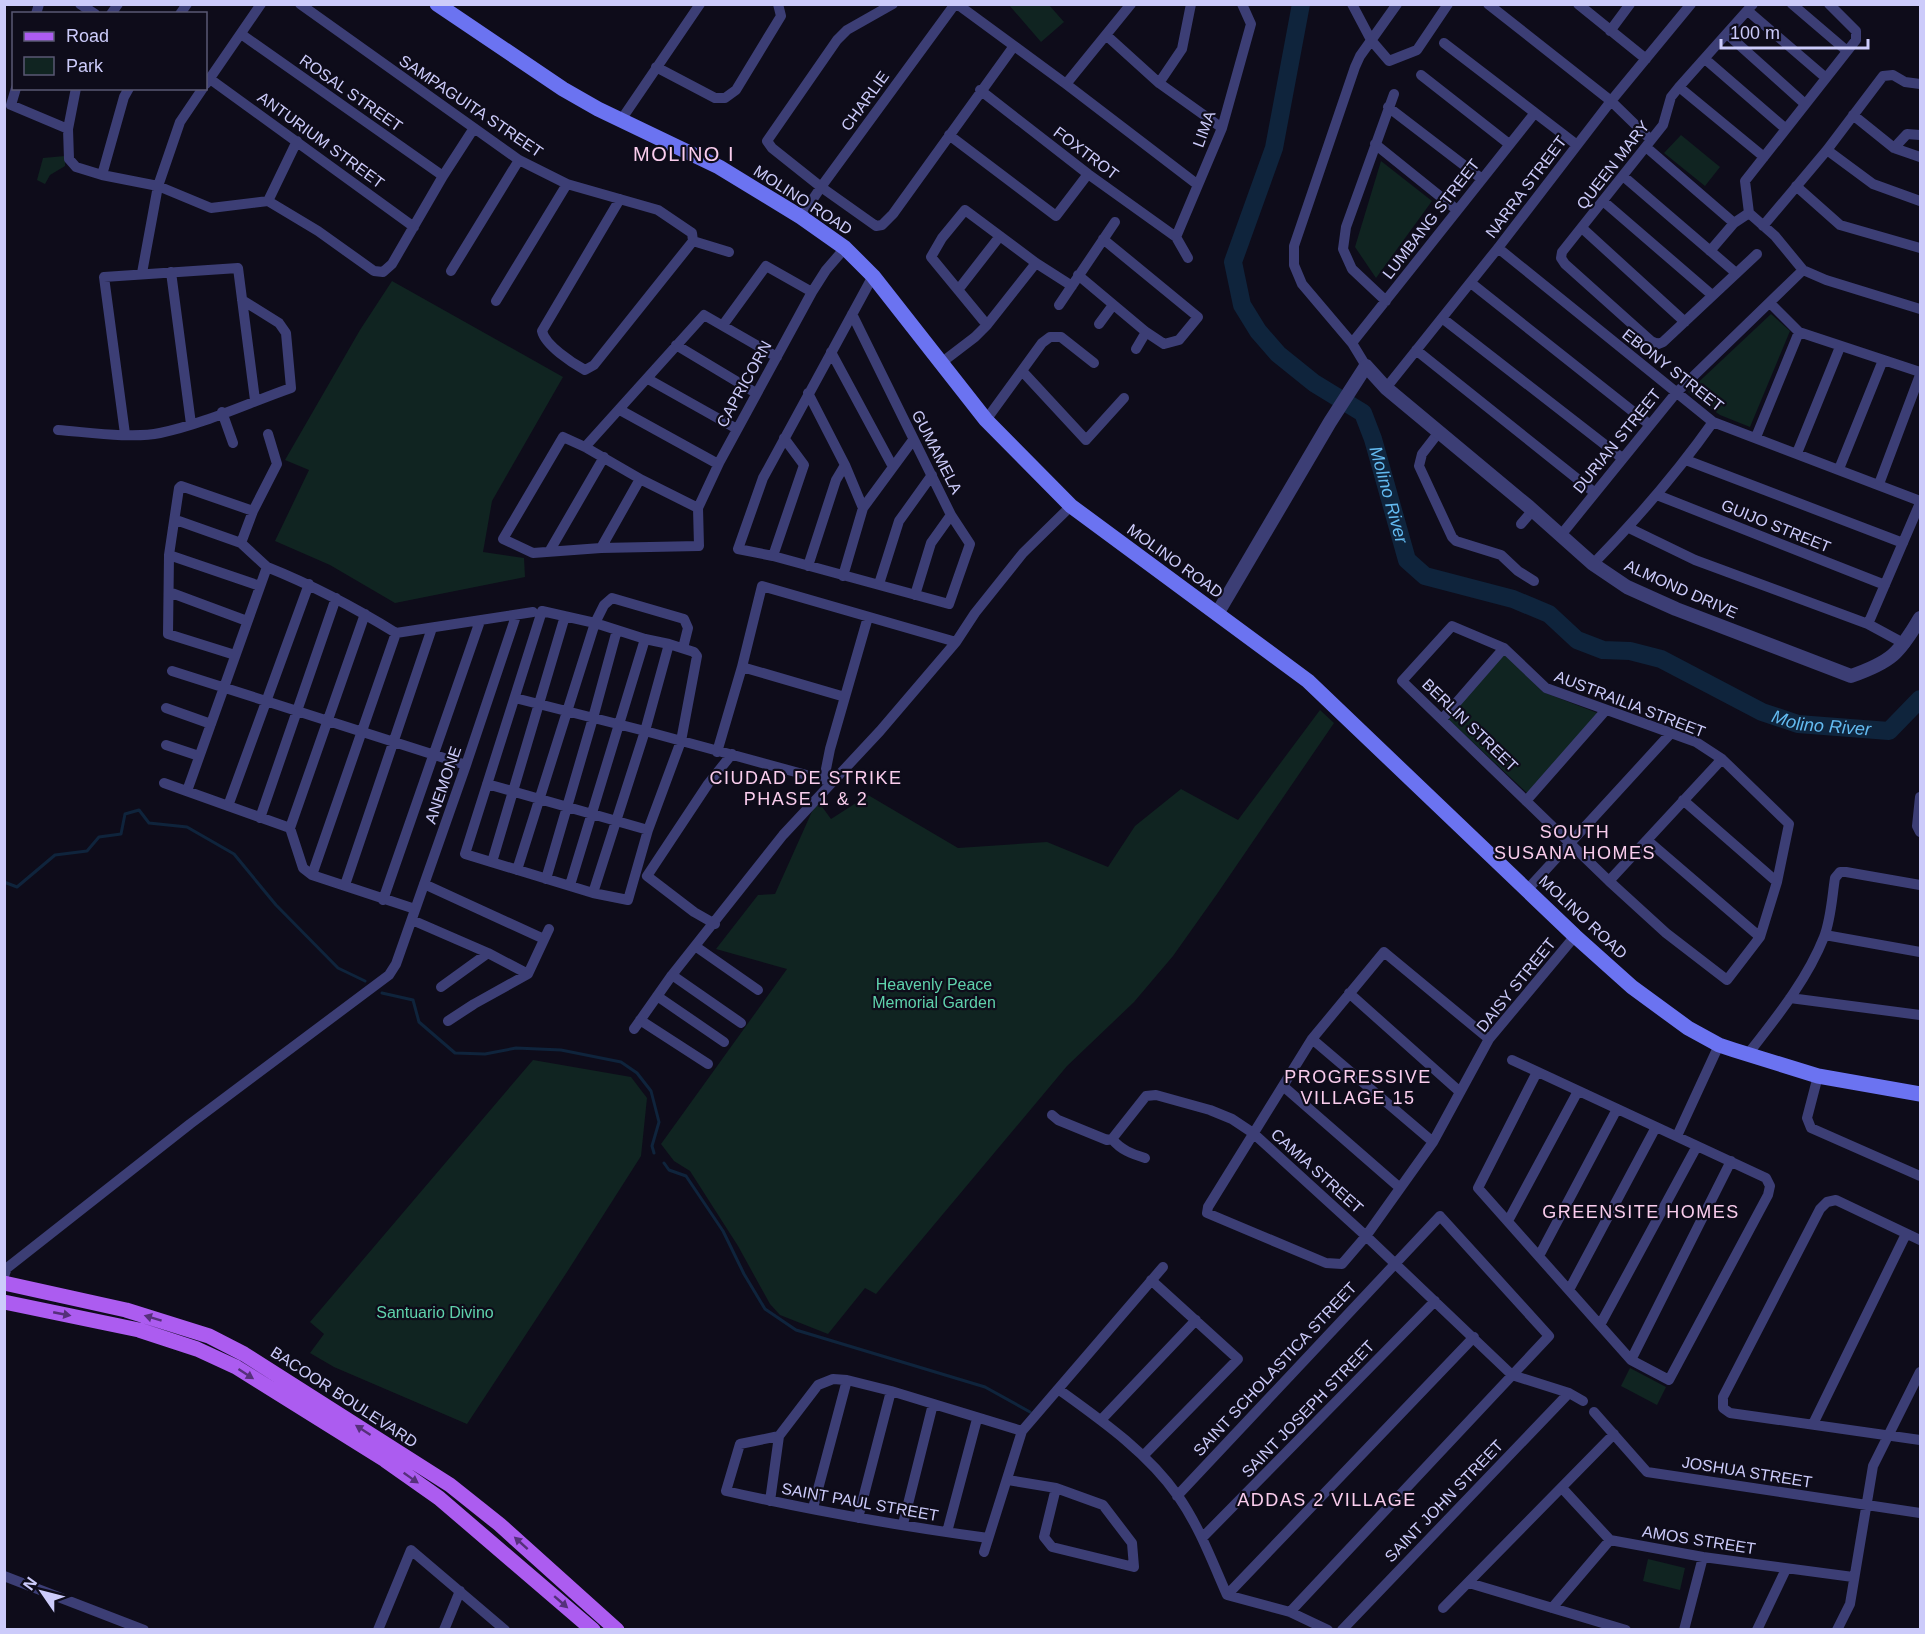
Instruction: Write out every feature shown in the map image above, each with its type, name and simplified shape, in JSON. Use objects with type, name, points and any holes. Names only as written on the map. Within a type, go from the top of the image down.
[{"type":"main road","name":"MOLINO ROAD","points":[[437,4],[563,89],[719,167],[801,217],[845,248],[873,276],[986,420],[1071,506],[1308,681],[1575,936],[1632,987],[1688,1028],[1719,1045],[1818,1076],[1920,1094]]},
{"type":"main road","name":"BACOOR BOULEVARD","points":[[4,1283],[126,1310],[175,1324],[209,1336],[244,1354],[450,1485],[499,1524],[617,1629]]},
{"type":"main road","name":"BACOOR BOULEVARD","points":[[4,1302],[139,1330],[198,1349],[236,1367],[378,1455],[439,1498],[587,1628]]},
{"type":"street","points":[[208,82],[261,4]]},
{"type":"street","name":"SAMPAGUITA STREET","points":[[300,4],[519,160],[567,184],[658,210],[692,233],[693,241]]},
{"type":"street","points":[[621,120],[700,4]]},
{"type":"street","points":[[656,67],[715,98],[725,98],[736,90],[781,16],[778,4]]},
{"type":"street","points":[[893,4],[847,30],[837,40],[767,141],[772,148],[821,187],[876,226],[882,225],[893,214],[980,90],[1014,46]]},
{"type":"street","points":[[956,4],[1066,84],[1198,185]]},
{"type":"street","name":"CHARLIE","points":[[801,217],[956,4]]},
{"type":"street","points":[[1066,84],[1131,4]]},
{"type":"street","points":[[1160,83],[1182,49],[1191,4]]},
{"type":"street","name":"LIMA","points":[[1176,237],[1222,128],[1251,24],[1242,4]]},
{"type":"street","points":[[1217,614],[1329,422],[1366,366],[1352,344],[1302,284],[1294,265],[1294,246],[1354,67],[1397,4]]},
{"type":"street","points":[[1352,5],[1371,40],[1389,61],[1417,50],[1448,4]]},
{"type":"street","points":[[1488,4],[1611,101],[1648,144],[1734,223]]},
{"type":"street","points":[[1578,4],[1646,59]]},
{"type":"street","points":[[1610,31],[1630,4]]},
{"type":"street","name":"NARRA STREET","points":[[1386,388],[1471,283],[1611,101],[1691,4]]},
{"type":"street","points":[[1792,4],[1847,51]]},
{"type":"street","points":[[1828,4],[1856,31],[1856,40],[1745,181],[1749,213],[1775,236],[1803,270],[1826,280],[1920,309]]},
{"type":"street","points":[[1750,8],[1826,78]]},
{"type":"street","name":"QUEEN MARY","points":[[1685,322],[1663,342],[1658,344],[1651,341],[1565,264],[1561,258],[1562,252],[1663,125],[1671,97],[1750,8]]},
{"type":"street","name":"ROSAL STREET","points":[[241,34],[443,176]]},
{"type":"street","points":[[1727,34],[1805,104]]},
{"type":"street","points":[[1106,35],[1160,83],[1222,128]]},
{"type":"street","points":[[1444,43],[1577,145]]},
{"type":"street","points":[[1705,59],[1786,129]]},
{"type":"street","points":[[1763,226],[1827,150],[1883,76],[1888,74],[1905,82],[1920,84]]},
{"type":"street","points":[[1421,75],[1509,144]]},
{"type":"street","name":"ANTURIUM STREET","points":[[208,82],[297,141],[414,227]]},
{"type":"street","points":[[1679,87],[1764,157]]},
{"type":"street","points":[[15,90],[11,105],[68,129]]},
{"type":"street","points":[[76,90],[68,129],[69,159],[76,167],[102,175],[158,186],[211,208],[268,201],[318,231],[374,271],[383,272],[392,264],[474,128]]},
{"type":"street","points":[[102,175],[128,90]]},
{"type":"street","points":[[142,273],[158,186],[180,122],[202,90]]},
{"type":"street","name":"FOXTROT","points":[[980,90],[1088,174],[1176,237]]},
{"type":"street","points":[[1386,301],[1352,269],[1343,249],[1346,227],[1394,94]]},
{"type":"street","points":[[1388,107],[1482,179]]},
{"type":"street","name":"LUMBANG STREET","points":[[1352,344],[1534,114]]},
{"type":"street","points":[[1853,116],[1894,148],[1920,157]]},
{"type":"street","points":[[1894,148],[1907,134],[1920,135]]},
{"type":"street","points":[[949,135],[1056,216],[1088,174]]},
{"type":"street","points":[[268,201],[297,141]]},
{"type":"street","points":[[1375,144],[1457,210]]},
{"type":"street","points":[[1827,150],[1873,184],[1920,201]]},
{"type":"street","points":[[451,271],[519,160]]},
{"type":"street","points":[[1623,176],[1736,273]]},
{"type":"street","points":[[496,301],[567,184]]},
{"type":"street","points":[[1796,186],[1840,225],[1920,248]]},
{"type":"street","points":[[621,199],[542,331],[543,339],[585,370],[594,365],[693,241],[729,252]]},
{"type":"street","points":[[1603,201],[1712,296]]},
{"type":"street","points":[[987,325],[931,257],[942,238],[965,210],[1036,263],[1072,286]]},
{"type":"street","points":[[1710,251],[1734,223],[1749,213]]},
{"type":"street","points":[[1059,305],[1114,222]]},
{"type":"street","points":[[1582,228],[1685,322],[1757,254]]},
{"type":"street","points":[[958,290],[1000,236]]},
{"type":"street","points":[[1176,237],[1188,258]]},
{"type":"street","points":[[1078,275],[1146,332],[1164,344],[1179,340],[1198,317],[1103,239]]},
{"type":"street","name":"CAPRICORN","points":[[602,548],[699,546],[698,508],[718,464],[812,292],[826,270],[845,248]]},
{"type":"street","name":"EBONY STREET","points":[[1498,248],[1713,422],[1879,484],[1920,502]]},
{"type":"street","points":[[941,363],[987,325],[1036,263]]},
{"type":"street","points":[[723,326],[766,266],[812,292]]},
{"type":"street","points":[[125,434],[104,277],[238,268],[255,400]]},
{"type":"street","name":"DURIAN STREET","points":[[1561,534],[1676,393],[1803,270]]},
{"type":"street","points":[[171,272],[191,424]]},
{"type":"street","points":[[873,276],[762,478],[738,549],[773,556],[915,595],[931,543],[951,515]]},
{"type":"street","points":[[1471,283],[1650,425]]},
{"type":"street","points":[[57,430],[157,434],[291,388],[286,333],[279,323],[242,300]]},
{"type":"street","points":[[1770,303],[1798,332],[1920,374],[1879,484]]},
{"type":"street","points":[[1099,324],[1113,305]]},
{"type":"street","name":"GUMAMELA","points":[[852,314],[951,515],[970,544],[949,604],[915,595]]},
{"type":"street","points":[[585,447],[704,315],[777,357]]},
{"type":"street","points":[[1442,318],[1622,458]]},
{"type":"street","points":[[1136,349],[1146,332]]},
{"type":"street","points":[[1756,437],[1798,332]]},
{"type":"street","points":[[986,420],[1042,343],[1050,337],[1061,337],[1094,363]]},
{"type":"street","points":[[676,345],[756,393]]},
{"type":"street","points":[[1797,453],[1840,347]]},
{"type":"street","points":[[1416,350],[1595,493]]},
{"type":"street","points":[[831,352],[893,467]]},
{"type":"street","points":[[1839,469],[1883,360]]},
{"type":"street","name":"ALMOND DRIVE","points":[[1366,366],[1386,388],[1533,510],[1593,564],[1627,587],[1676,609],[1851,676],[1881,665],[1905,644],[1920,618]]},
{"type":"street","points":[[1023,372],[1086,440],[1125,398]]},
{"type":"street","points":[[648,379],[737,429]]},
{"type":"street","points":[[808,393],[845,465],[863,508]]},
{"type":"street","points":[[620,410],[718,464]]},
{"type":"street","points":[[222,412],[233,443]]},
{"type":"street","points":[[1593,564],[1629,528],[1657,495],[1713,422]]},
{"type":"street","points":[[1439,432],[1422,454],[1419,466],[1452,537],[1501,555],[1518,571],[1534,581]]},
{"type":"street","points":[[241,543],[253,511],[277,464],[268,434]]},
{"type":"street","points":[[640,479],[602,548],[533,553],[503,539],[563,437],[698,508]]},
{"type":"street","points":[[773,556],[804,465],[784,438]]},
{"type":"street","points":[[843,576],[863,508],[914,440]]},
{"type":"street","points":[[549,552],[603,457]]},
{"type":"street","points":[[1686,460],[1903,543]]},
{"type":"street","points":[[808,566],[836,480],[845,465]]},
{"type":"street","points":[[879,584],[899,521],[932,475]]},
{"type":"street","points":[[235,655],[168,634],[169,555],[181,486],[253,511]]},
{"type":"street","name":"GUIJO STREET","points":[[1657,495],[1885,585]]},
{"type":"street","points":[[1868,624],[1920,502]]},
{"type":"street","points":[[708,1064],[637,1024],[672,975],[828,781],[880,731],[956,642],[975,613],[1023,553],[1071,506]]},
{"type":"street","points":[[1521,524],[1533,510]]},
{"type":"street","points":[[176,520],[241,543],[267,567],[309,584],[396,633],[533,612]]},
{"type":"street","points":[[1629,528],[1695,560],[1868,624],[1905,644]]},
{"type":"street","points":[[169,555],[260,586]]},
{"type":"street","points":[[187,791],[267,567]]},
{"type":"street","points":[[228,806],[309,584]]},
{"type":"street","points":[[717,752],[742,667],[762,586],[956,642]]},
{"type":"street","points":[[169,592],[248,621]]},
{"type":"street","points":[[260,818],[336,598]]},
{"type":"street","points":[[517,870],[595,622],[604,605],[612,598],[684,619],[688,628],[683,648]]},
{"type":"street","points":[[542,611],[595,622],[645,639],[683,648],[694,652],[697,656],[681,741],[648,830],[628,900],[593,893],[465,854],[542,611]]},
{"type":"street","points":[[365,614],[290,828],[303,868],[312,875],[383,900],[528,974]]},
{"type":"street","name":"ANEMONE","points":[[4,1276],[7,1268],[190,1124],[389,975],[396,964],[414,915],[516,616]]},
{"type":"street","points":[[492,862],[565,616]]},
{"type":"street","points":[[828,781],[830,749],[868,617]]},
{"type":"street","points":[[383,900],[480,621]]},
{"type":"street","name":"AUSTRAILIA STREET","points":[[1452,626],[1504,648],[1546,688],[1696,742],[1722,759],[1789,824],[1777,882]]},
{"type":"street","name":"BERLIN STREET","points":[[1452,626],[1402,681],[1443,718],[1609,881],[1666,933],[1727,980],[1760,937]]},
{"type":"street","points":[[345,885],[432,628]]},
{"type":"street","points":[[546,879],[594,718],[617,630]]},
{"type":"street","points":[[312,875],[396,633]]},
{"type":"street","points":[[570,885],[645,639]]},
{"type":"street","points":[[593,893],[645,731],[669,644]]},
{"type":"street","points":[[1443,718],[1504,648]]},
{"type":"street","points":[[742,667],[845,697]]},
{"type":"street","points":[[172,671],[466,765]]},
{"type":"street","points":[[515,698],[828,781]]},
{"type":"street","points":[[166,708],[211,724]]},
{"type":"street","points":[[1526,801],[1606,710]]},
{"type":"street","points":[[1527,890],[1671,733]]},
{"type":"street","points":[[166,745],[199,756]]},
{"type":"street","points":[[715,924],[694,912],[647,876],[708,784],[732,754]]},
{"type":"street","points":[[1609,881],[1722,759]]},
{"type":"street","points":[[164,783],[290,828]]},
{"type":"street","points":[[487,784],[648,830]]},
{"type":"street","points":[[1920,797],[1917,826],[1920,832]]},
{"type":"street","points":[[1647,840],[1760,937],[1777,882],[1683,800]]},
{"type":"street","points":[[1748,1054],[1790,998],[1814,960],[1825,935],[1835,878],[1840,872],[1920,885]]},
{"type":"street","points":[[424,884],[547,934],[528,974],[474,1004],[448,1022]]},
{"type":"street","points":[[1825,935],[1920,952]]},
{"type":"street","name":"DAISY STREET","points":[[1252,1133],[1208,1207],[1207,1213],[1326,1263],[1342,1264],[1366,1236],[1433,1142],[1489,1039],[1575,936]]},
{"type":"street","points":[[695,946],[758,990]]},
{"type":"street","name":"CAMIA STREET","points":[[1489,1039],[1384,952],[1312,1039],[1252,1133],[1366,1236],[1512,1375]]},
{"type":"street","points":[[441,987],[488,953]]},
{"type":"street","points":[[672,975],[741,1023]]},
{"type":"street","points":[[1349,993],[1460,1092]]},
{"type":"street","points":[[657,996],[724,1042]]},
{"type":"street","points":[[1790,998],[1920,1015]]},
{"type":"street","points":[[1312,1039],[1433,1142]]},
{"type":"street","points":[[1677,1136],[1719,1045]]},
{"type":"street","points":[[1512,1060],[1766,1178],[1770,1186],[1768,1195],[1669,1380],[1631,1360],[1478,1188],[1537,1072]]},
{"type":"street","points":[[1818,1076],[1807,1118],[1811,1128],[1920,1176]]},
{"type":"street","points":[[1283,1086],[1400,1188]]},
{"type":"street","points":[[1508,1221],[1578,1091]]},
{"type":"street","points":[[1052,1115],[1058,1120],[1107,1140],[1112,1139],[1146,1096],[1156,1095],[1210,1110],[1232,1119],[1252,1133]]},
{"type":"street","points":[[1539,1256],[1617,1109]]},
{"type":"street","points":[[1569,1290],[1656,1127]]},
{"type":"street","points":[[1112,1139],[1117,1146],[1145,1158]]},
{"type":"street","points":[[1600,1325],[1697,1146]]},
{"type":"street","points":[[1631,1360],[1731,1161]]},
{"type":"street","points":[[1920,1240],[1836,1200],[1827,1202],[1820,1209],[1723,1397],[1723,1408],[1731,1413],[1920,1440]]},
{"type":"street","name":"SAINT SCHOLASTICA STREET","points":[[1178,1496],[1440,1216],[1549,1336],[1512,1375]]},
{"type":"street","points":[[1813,1424],[1906,1234]]},
{"type":"street","points":[[984,1552],[1022,1431],[1163,1267]]},
{"type":"street","points":[[1143,1456],[1238,1359],[1151,1280]]},
{"type":"street","name":"SAINT JOSEPH STREET","points":[[1202,1538],[1435,1301]]},
{"type":"street","points":[[1101,1420],[1196,1320]]},
{"type":"street","points":[[1227,1595],[1474,1337]]},
{"type":"street","points":[[1837,1629],[1850,1604],[1873,1466],[1920,1372]]},
{"type":"street","points":[[1290,1612],[1512,1375],[1569,1392],[1582,1401]]},
{"type":"street","points":[[770,1501],[779,1437],[818,1385],[833,1379],[846,1380],[891,1392],[1022,1431]]},
{"type":"street","points":[[813,1508],[846,1380]]},
{"type":"street","points":[[1058,1389],[1101,1420],[1143,1456],[1178,1496],[1202,1538],[1227,1595]]},
{"type":"street","points":[[858,1518],[891,1392]]},
{"type":"street","name":"SAINT JOHN STREET","points":[[1342,1629],[1569,1392]]},
{"type":"street","points":[[903,1524],[933,1404]]},
{"type":"street","name":"JOSHUA STREET","points":[[1594,1412],[1647,1472],[1920,1513]]},
{"type":"street","points":[[947,1532],[977,1419]]},
{"type":"street","points":[[1443,1608],[1614,1434]]},
{"type":"street","name":"SAINT PAUL STREET","points":[[779,1437],[740,1443],[726,1491],[858,1518],[988,1538]]},
{"type":"street","points":[[1008,1480],[1056,1488],[1103,1505],[1132,1543],[1134,1567],[1052,1547],[1044,1537],[1056,1488]]},
{"type":"street","points":[[1552,1608],[1610,1540],[1562,1488]]},
{"type":"street","name":"AMOS STREET","points":[[1610,1540],[1703,1557],[1853,1577]]},
{"type":"street","points":[[378,1629],[411,1550],[505,1629]]},
{"type":"street","points":[[1684,1629],[1703,1557]]},
{"type":"street","points":[[1757,1629],[1786,1569]]},
{"type":"street","points":[[4,1576],[144,1629]]},
{"type":"street","points":[[1469,1583],[1626,1629]]},
{"type":"street","points":[[444,1629],[460,1591]]},
{"type":"street","points":[[1227,1595],[1290,1612],[1328,1629]]},
{"type":"street","points":[[587,1628],[596,1610]]},
{"type":"green space","points":[[1009,5],[1049,5],[1064,22],[1041,42]]},
{"type":"green space","points":[[1681,135],[1720,167],[1705,186],[1664,153]]},
{"type":"green space","points":[[65,156],[65,166],[50,175],[45,184],[37,180],[43,158]]},
{"type":"green space","points":[[1381,161],[1432,201],[1376,278],[1355,247]]},
{"type":"green space","points":[[392,281],[563,377],[492,501],[483,552],[524,558],[525,577],[395,603],[330,565],[275,541],[309,470],[285,460],[360,330]]},
{"type":"green space","points":[[1771,314],[1790,331],[1750,427],[1720,415],[1688,392]]},
{"type":"green space","points":[[1504,654],[1543,692],[1600,714],[1527,793],[1447,718]]},
{"type":"green space","name":"Heavenly Peace Memorial Garden","points":[[1320,710],[1334,723],[1173,956],[1134,1002],[1067,1066],[876,1294],[865,1288],[828,1334],[780,1315],[770,1304],[738,1246],[690,1171],[674,1161],[661,1144],[787,969],[716,949],[758,895],[775,894],[814,807],[820,804],[831,819],[856,803],[866,800],[868,795],[958,848],[1047,842],[1108,867],[1135,826],[1181,789],[1238,820]]},
{"type":"green space","name":"Santuario Divino","points":[[533,1060],[631,1077],[647,1098],[641,1156],[467,1424],[334,1367],[310,1353],[324,1334],[310,1322]]},
{"type":"green space","points":[[1630,1368],[1666,1387],[1657,1405],[1621,1386]]},
{"type":"green space","points":[[1648,1559],[1685,1568],[1680,1590],[1643,1581]]},
{"type":"waterway","name":"Molino River","points":[[1301,4],[1274,148],[1233,262],[1242,305],[1258,331],[1278,354],[1314,383],[1363,413],[1373,439],[1407,560],[1425,576],[1513,599],[1549,614],[1577,640],[1603,650],[1630,651],[1661,659],[1762,712],[1798,724],[1889,731],[1920,699]]},
{"type":"waterway","points":[[4,882],[17,887],[55,855],[87,851],[99,837],[121,834],[125,814],[139,810],[149,823],[187,827],[234,854],[276,905],[338,968],[365,981]]},
{"type":"waterway","points":[[382,993],[413,1000],[419,1022],[455,1053],[485,1054],[516,1048],[561,1050],[621,1062],[637,1073],[651,1091],[659,1122],[652,1146],[654,1153]]},
{"type":"waterway","points":[[664,1163],[669,1170],[686,1176],[723,1231],[744,1274],[765,1309],[796,1330],[985,1387],[1030,1412]]},
{"type":"district","name":"MOLINO I","points":[[684,154]]},
{"type":"district","name":"CIUDAD DE STRIKE PHASE 1 & 2","points":[[806,788]]},
{"type":"district","name":"SOUTH SUSANA HOMES","points":[[1575,842]]},
{"type":"district","name":"PROGRESSIVE VILLAGE 15","points":[[1358,1087]]},
{"type":"district","name":"GREENSITE HOMES","points":[[1641,1212]]},
{"type":"district","name":"ADDAS 2 VILLAGE","points":[[1327,1500]]}]
